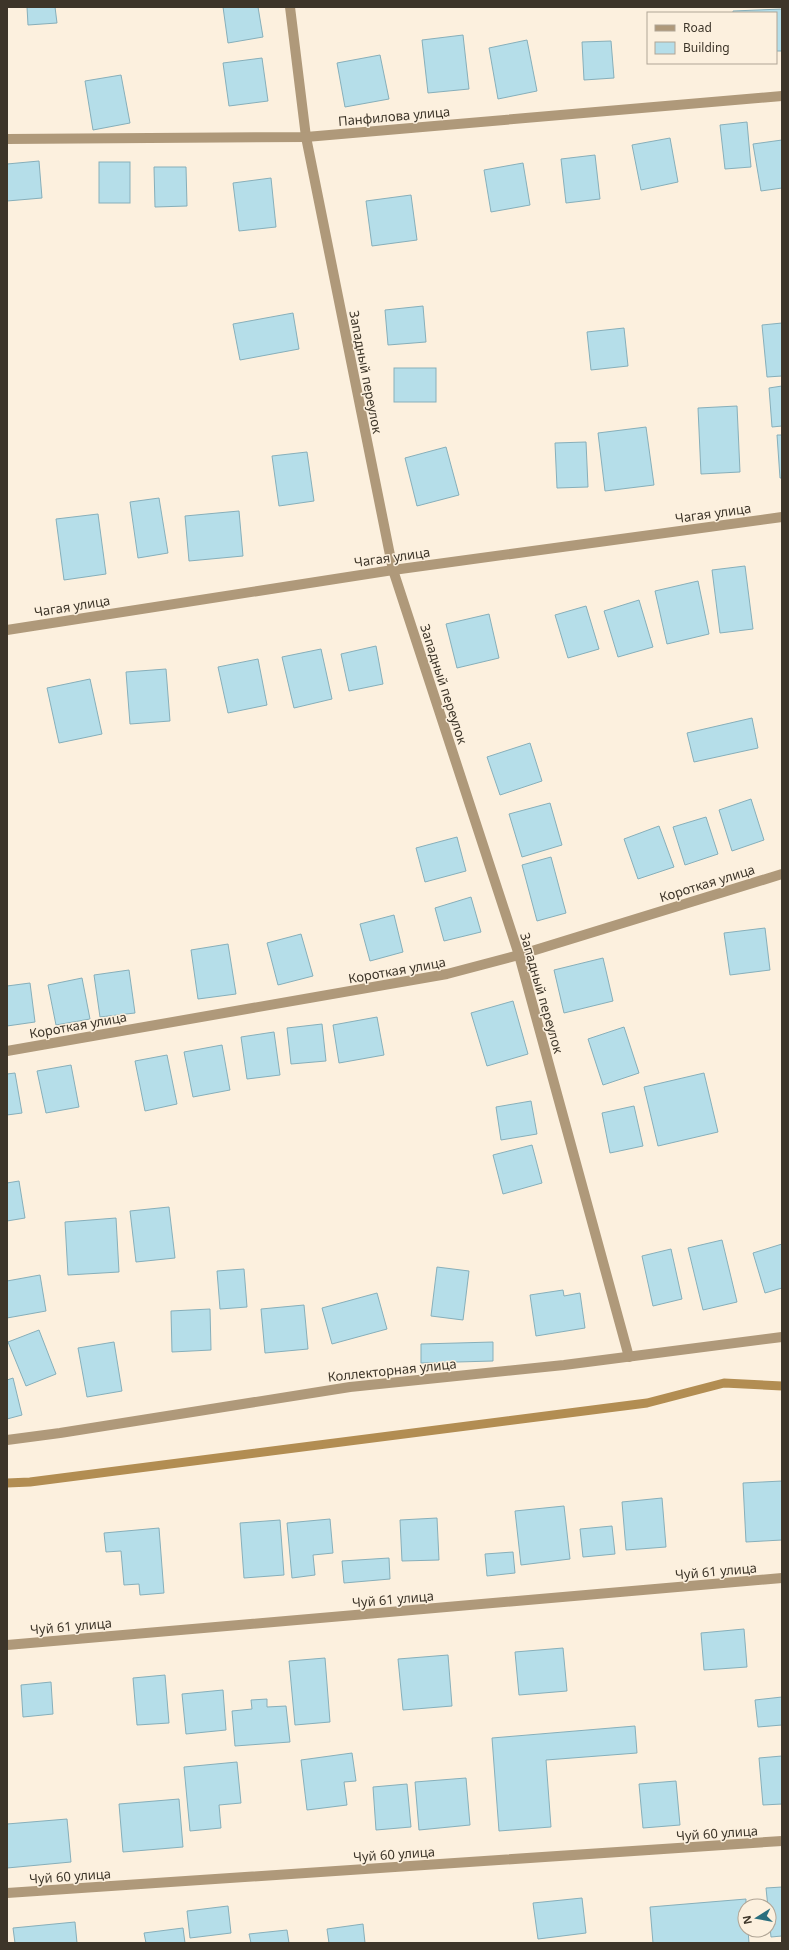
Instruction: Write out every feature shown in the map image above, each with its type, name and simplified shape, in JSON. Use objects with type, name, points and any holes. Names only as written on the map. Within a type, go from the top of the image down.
[{"type":"street","name":"Западный переулок","points":[[290,7],[306,137],[393,570],[519,955],[629,1357]]},
{"type":"street","name":"Панфилова улица","points":[[7,139],[306,137],[782,96]]},
{"type":"street","name":"Чагая улица","points":[[7,630],[393,570],[782,517]]},
{"type":"street","name":"Короткая улица","points":[[7,1051],[447,974],[519,955],[782,874]]},
{"type":"street","name":"Коллекторная улица","points":[[7,1440],[350,1387],[564,1365],[782,1336]]},
{"type":"street","name":"Чуй 61 улица","points":[[7,1645],[782,1578]]},
{"type":"street","name":"Чуй 60 улица","points":[[7,1893],[782,1841]]},
{"type":"building","points":[[27,7],[55,7],[57,23],[28,25]]},
{"type":"building","points":[[223,7],[258,7],[263,37],[228,43]]},
{"type":"building","points":[[782,9],[782,51],[777,51],[777,12],[733,11]]},
{"type":"building","points":[[463,35],[469,89],[428,93],[422,40]]},
{"type":"building","points":[[527,40],[537,91],[498,99],[489,48]]},
{"type":"building","points":[[611,41],[614,78],[584,80],[582,42]]},
{"type":"building","points":[[380,55],[389,99],[345,107],[337,63]]},
{"type":"building","points":[[262,58],[268,101],[229,106],[223,63]]},
{"type":"building","points":[[121,75],[130,123],[93,130],[85,81]]},
{"type":"building","points":[[747,122],[751,167],[725,169],[720,125]]},
{"type":"building","points":[[670,138],[678,182],[641,190],[632,145]]},
{"type":"building","points":[[782,140],[782,188],[761,191],[753,144]]},
{"type":"building","points":[[595,155],[600,199],[566,203],[561,159]]},
{"type":"building","points":[[39,161],[42,198],[7,201],[7,164]]},
{"type":"building","points":[[99,162],[130,162],[130,203],[99,203]]},
{"type":"building","points":[[523,163],[530,205],[491,212],[484,170]]},
{"type":"building","points":[[154,167],[186,167],[187,206],[155,207]]},
{"type":"building","points":[[271,178],[276,227],[239,231],[233,183]]},
{"type":"building","points":[[411,195],[417,240],[372,246],[366,201]]},
{"type":"building","points":[[423,306],[426,342],[388,345],[385,310]]},
{"type":"building","points":[[293,313],[299,349],[240,360],[233,324]]},
{"type":"building","points":[[782,323],[782,376],[767,377],[762,325]]},
{"type":"building","points":[[624,328],[628,366],[591,370],[587,332]]},
{"type":"building","points":[[394,368],[436,368],[436,402],[394,402]]},
{"type":"building","points":[[782,386],[782,426],[772,427],[769,388]]},
{"type":"building","points":[[737,406],[740,472],[701,474],[698,408]]},
{"type":"building","points":[[646,427],[654,485],[605,491],[598,433]]},
{"type":"building","points":[[777,435],[782,435],[782,478],[780,478]]},
{"type":"building","points":[[586,442],[588,487],[557,488],[555,443]]},
{"type":"building","points":[[446,447],[459,495],[417,506],[405,458]]},
{"type":"building","points":[[307,452],[314,501],[279,506],[272,456]]},
{"type":"building","points":[[159,498],[168,553],[138,558],[130,502]]},
{"type":"building","points":[[239,511],[243,556],[189,561],[185,516]]},
{"type":"building","points":[[98,514],[106,574],[64,580],[56,519]]},
{"type":"building","points":[[745,566],[753,629],[720,633],[712,570]]},
{"type":"building","points":[[698,581],[709,634],[667,644],[655,591]]},
{"type":"building","points":[[639,600],[653,647],[618,657],[604,611]]},
{"type":"building","points":[[586,606],[599,649],[568,658],[555,615]]},
{"type":"building","points":[[489,614],[499,658],[457,668],[446,624]]},
{"type":"building","points":[[376,646],[383,684],[349,691],[341,654]]},
{"type":"building","points":[[321,649],[332,699],[294,708],[282,657]]},
{"type":"building","points":[[258,659],[267,705],[228,713],[218,667]]},
{"type":"building","points":[[166,669],[170,721],[130,724],[126,672]]},
{"type":"building","points":[[90,679],[102,734],[59,743],[47,688]]},
{"type":"building","points":[[752,718],[758,748],[694,762],[687,733]]},
{"type":"building","points":[[530,743],[542,781],[500,795],[487,757]]},
{"type":"building","points":[[751,799],[764,840],[732,851],[719,810]]},
{"type":"building","points":[[550,803],[562,845],[522,857],[509,814]]},
{"type":"building","points":[[706,817],[718,854],[685,865],[673,827]]},
{"type":"building","points":[[659,826],[674,867],[638,879],[624,839]]},
{"type":"building","points":[[457,837],[466,871],[425,882],[416,848]]},
{"type":"building","points":[[551,857],[566,913],[537,921],[522,865]]},
{"type":"building","points":[[471,897],[481,932],[444,941],[435,908]]},
{"type":"building","points":[[394,915],[403,952],[370,961],[360,924]]},
{"type":"building","points":[[765,928],[770,970],[730,975],[724,933]]},
{"type":"building","points":[[301,934],[313,976],[278,985],[267,943]]},
{"type":"building","points":[[228,944],[236,994],[198,999],[191,950]]},
{"type":"building","points":[[603,958],[613,1001],[564,1013],[554,970]]},
{"type":"building","points":[[129,970],[135,1013],[100,1017],[94,975]]},
{"type":"building","points":[[82,978],[90,1019],[56,1025],[48,985]]},
{"type":"building","points":[[30,983],[35,1022],[7,1026],[7,986]]},
{"type":"building","points":[[513,1001],[528,1054],[487,1066],[471,1013]]},
{"type":"building","points":[[377,1017],[384,1055],[339,1063],[333,1025]]},
{"type":"building","points":[[322,1024],[326,1061],[291,1064],[287,1028]]},
{"type":"building","points":[[624,1027],[639,1073],[603,1085],[588,1039]]},
{"type":"building","points":[[274,1032],[280,1075],[247,1079],[241,1037]]},
{"type":"building","points":[[222,1045],[230,1090],[193,1097],[184,1052]]},
{"type":"building","points":[[167,1055],[177,1104],[145,1111],[135,1061]]},
{"type":"building","points":[[71,1065],[79,1107],[46,1113],[37,1071]]},
{"type":"building","points":[[15,1073],[22,1113],[7,1115],[7,1074]]},
{"type":"building","points":[[704,1073],[718,1132],[658,1146],[644,1087]]},
{"type":"building","points":[[531,1101],[537,1134],[501,1140],[496,1107]]},
{"type":"building","points":[[634,1106],[643,1146],[610,1153],[602,1113]]},
{"type":"building","points":[[532,1145],[542,1183],[503,1194],[493,1155]]},
{"type":"building","points":[[19,1181],[25,1218],[7,1221],[7,1183]]},
{"type":"building","points":[[169,1207],[175,1258],[136,1262],[130,1211]]},
{"type":"building","points":[[116,1218],[119,1272],[68,1275],[65,1222]]},
{"type":"building","points":[[722,1240],[737,1302],[703,1310],[688,1248]]},
{"type":"building","points":[[782,1244],[782,1288],[765,1293],[753,1253]]},
{"type":"building","points":[[671,1249],[682,1299],[653,1306],[642,1256]]},
{"type":"building","points":[[437,1267],[469,1271],[463,1320],[431,1316]]},
{"type":"building","points":[[244,1269],[247,1307],[220,1309],[217,1271]]},
{"type":"building","points":[[40,1275],[46,1311],[7,1318],[7,1281]]},
{"type":"building","points":[[563,1290],[564,1296],[580,1293],[585,1328],[536,1336],[530,1295]]},
{"type":"building","points":[[377,1293],[387,1329],[332,1344],[322,1308]]},
{"type":"building","points":[[304,1305],[308,1349],[265,1353],[261,1309]]},
{"type":"building","points":[[210,1309],[211,1350],[172,1352],[171,1311]]},
{"type":"building","points":[[39,1330],[56,1374],[26,1386],[8,1342]]},
{"type":"building","points":[[114,1342],[122,1391],[87,1397],[78,1348]]},
{"type":"building","points":[[493,1342],[493,1361],[421,1363],[421,1344]]},
{"type":"building","points":[[13,1378],[22,1415],[7,1419],[7,1380]]},
{"type":"building","points":[[782,1481],[782,1540],[746,1542],[743,1483]]},
{"type":"building","points":[[662,1498],[666,1547],[626,1550],[622,1502]]},
{"type":"building","points":[[564,1506],[570,1559],[521,1565],[515,1511]]},
{"type":"building","points":[[437,1518],[439,1560],[402,1561],[400,1520]]},
{"type":"building","points":[[330,1519],[333,1553],[313,1555],[315,1575],[292,1578],[287,1523]]},
{"type":"building","points":[[280,1520],[284,1575],[244,1578],[240,1523]]},
{"type":"building","points":[[612,1526],[615,1554],[583,1557],[580,1529]]},
{"type":"building","points":[[159,1528],[164,1593],[140,1595],[139,1584],[124,1585],[121,1551],[106,1552],[104,1533]]},
{"type":"building","points":[[513,1552],[515,1573],[487,1576],[485,1554]]},
{"type":"building","points":[[389,1558],[390,1579],[344,1583],[342,1561]]},
{"type":"building","points":[[744,1629],[747,1667],[704,1670],[701,1633]]},
{"type":"building","points":[[563,1648],[567,1691],[519,1695],[515,1652]]},
{"type":"building","points":[[448,1655],[452,1706],[403,1710],[398,1659]]},
{"type":"building","points":[[325,1658],[330,1722],[295,1725],[289,1661]]},
{"type":"building","points":[[165,1675],[169,1723],[137,1725],[133,1678]]},
{"type":"building","points":[[51,1682],[53,1714],[23,1717],[21,1685]]},
{"type":"building","points":[[223,1690],[226,1730],[186,1734],[182,1694]]},
{"type":"building","points":[[782,1697],[782,1725],[758,1727],[755,1700]]},
{"type":"building","points":[[267,1699],[267,1707],[286,1706],[290,1742],[235,1746],[232,1711],[252,1709],[251,1700]]},
{"type":"building","points":[[635,1726],[637,1753],[546,1760],[551,1827],[499,1831],[492,1738]]},
{"type":"building","points":[[352,1753],[356,1781],[344,1782],[347,1805],[307,1810],[301,1760]]},
{"type":"building","points":[[782,1756],[782,1804],[763,1805],[759,1758]]},
{"type":"building","points":[[237,1762],[241,1803],[219,1805],[221,1828],[190,1831],[184,1767]]},
{"type":"building","points":[[466,1778],[470,1825],[419,1830],[415,1782]]},
{"type":"building","points":[[676,1781],[680,1825],[643,1828],[639,1784]]},
{"type":"building","points":[[407,1784],[411,1827],[376,1830],[373,1787]]},
{"type":"building","points":[[179,1799],[183,1847],[123,1852],[119,1804]]},
{"type":"building","points":[[67,1819],[71,1862],[7,1868],[7,1824]]},
{"type":"building","points":[[782,1887],[782,1936],[777,1936],[777,1898],[767,1898],[766,1888]]},
{"type":"building","points":[[582,1898],[586,1933],[538,1939],[533,1903]]},
{"type":"building","points":[[737,1900],[737,1938],[749,1938],[749,1943],[653,1943],[650,1907]]},
{"type":"building","points":[[228,1906],[231,1933],[190,1938],[187,1911]]},
{"type":"building","points":[[75,1922],[77,1943],[15,1943],[13,1928]]},
{"type":"building","points":[[363,1924],[365,1943],[329,1943],[327,1929]]},
{"type":"building","points":[[183,1928],[185,1943],[146,1943],[144,1933]]},
{"type":"building","points":[[287,1930],[289,1943],[251,1943],[249,1934]]},
{"type":"waterway","points":[[7,1483],[30,1482],[647,1403],[724,1383],[782,1386]]}]
